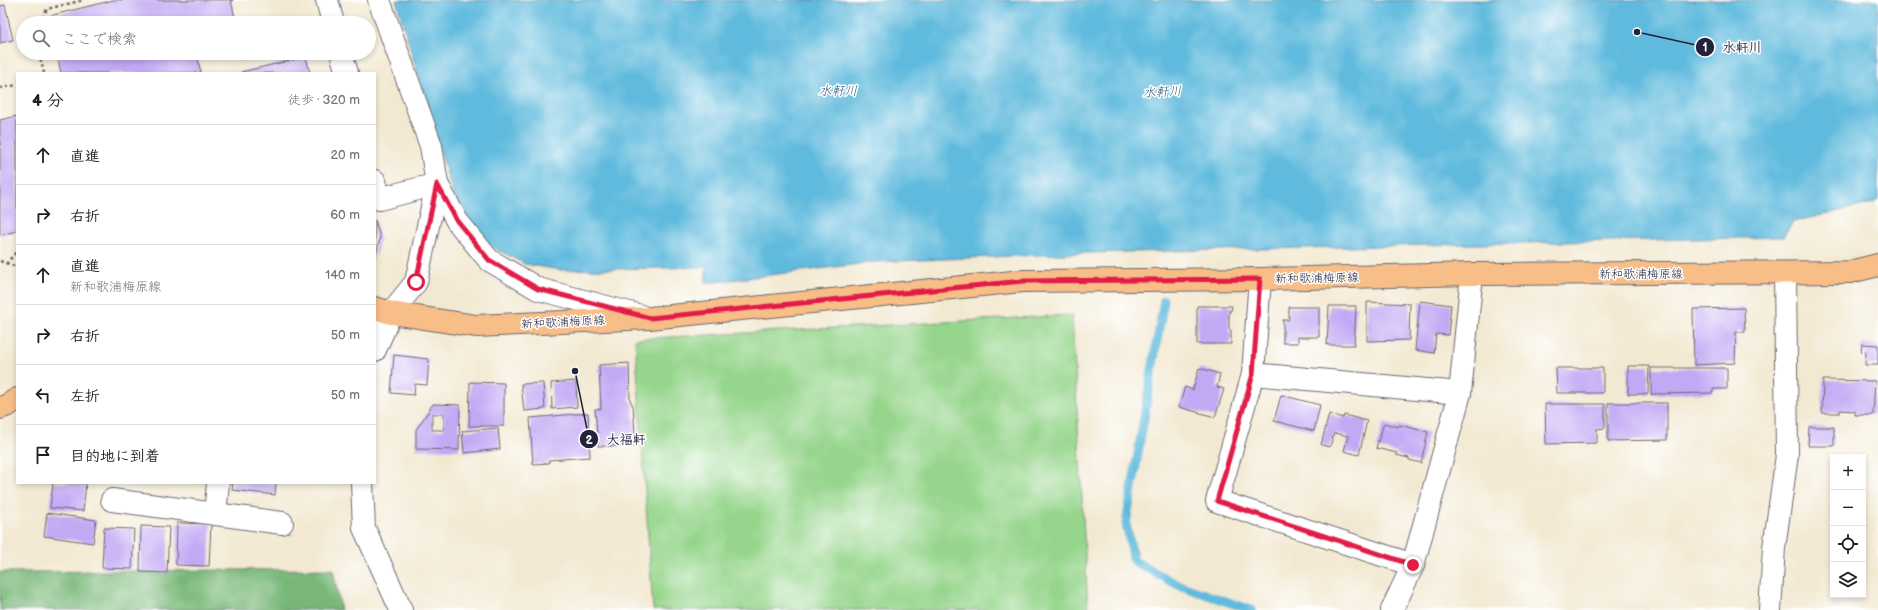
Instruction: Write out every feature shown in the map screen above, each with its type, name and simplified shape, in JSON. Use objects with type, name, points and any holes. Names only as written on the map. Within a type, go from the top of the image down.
[{"type":"main road","name":"新和歌浦梅原線","points":[[383,311],[476,326],[650,318],[1023,281],[1260,279],[1472,274],[1850,272],[1878,265]]},
{"type":"main road","points":[[0,408],[16,400]]},
{"type":"street","points":[[327,0],[331,16]]},
{"type":"street","points":[[379,0],[431,146],[437,184],[457,221],[489,260],[538,289],[650,318]]},
{"type":"street","points":[[343,60],[347,72]]},
{"type":"street","points":[[376,185],[380,199],[437,184]]},
{"type":"street","points":[[376,345],[383,311],[416,282],[437,184]]},
{"type":"street","points":[[1770,610],[1774,548],[1787,454],[1785,273]]},
{"type":"street","points":[[1392,610],[1413,565],[1460,393],[1472,274]]},
{"type":"street","points":[[1260,279],[1253,374],[1217,501],[1413,565]]},
{"type":"street","points":[[1253,374],[1460,393]]},
{"type":"street","points":[[215,514],[218,484]]},
{"type":"street","points":[[362,484],[364,528],[401,610]]},
{"type":"street","points":[[112,500],[282,523]]},
{"type":"path","points":[[44,16],[47,9],[84,0]]},
{"type":"path","points":[[41,60],[44,72]]},
{"type":"path","points":[[0,88],[16,85]]},
{"type":"path","points":[[6,264],[16,252]]},
{"type":"path","points":[[0,261],[16,267]]},
{"type":"green space","points":[[1072,315],[1088,610],[653,610],[635,339]]},
{"type":"green space","points":[[333,569],[341,610],[0,610],[0,572]]},
{"type":"water","points":[[396,0],[1878,0],[1878,200],[1873,203],[1793,222],[1783,237],[1086,253],[875,262],[706,283],[706,267],[560,270],[525,264],[494,248],[471,230],[454,198]]},
{"type":"building","points":[[114,0],[231,0],[234,16],[49,16]]},
{"type":"building","points":[[5,5],[13,40],[0,43],[0,6]]},
{"type":"building","points":[[58,60],[198,60],[201,72],[61,72]]},
{"type":"building","points":[[293,60],[307,60],[310,72],[241,72]]},
{"type":"building","points":[[16,116],[16,231],[0,235],[0,120]]},
{"type":"building","points":[[376,223],[380,237],[376,256]]},
{"type":"building","points":[[1420,301],[1451,305],[1448,335],[1436,334],[1434,353],[1415,350]]},
{"type":"building","points":[[1367,302],[1410,304],[1409,340],[1367,341]]},
{"type":"building","points":[[1197,306],[1232,306],[1231,311],[1229,311],[1231,344],[1197,344]]},
{"type":"building","points":[[1329,306],[1356,306],[1354,345],[1327,345]]},
{"type":"building","points":[[1289,307],[1319,307],[1319,337],[1298,337],[1298,343],[1283,343],[1283,320],[1289,320]]},
{"type":"building","points":[[1744,308],[1745,332],[1736,332],[1735,363],[1694,365],[1693,309]]},
{"type":"building","points":[[1862,344],[1878,345],[1878,365],[1865,365],[1866,351],[1861,352]]},
{"type":"building","points":[[394,355],[429,359],[427,385],[415,384],[414,395],[391,393]]},
{"type":"building","points":[[629,363],[630,400],[633,406],[636,446],[598,446],[595,409],[601,409],[599,365]]},
{"type":"building","points":[[1628,366],[1649,366],[1648,394],[1628,394]]},
{"type":"building","points":[[1199,368],[1220,374],[1217,387],[1224,389],[1215,417],[1179,407],[1185,387],[1193,390]]},
{"type":"building","points":[[1556,368],[1603,368],[1603,393],[1557,393]]},
{"type":"building","points":[[1651,368],[1727,368],[1727,389],[1713,389],[1713,393],[1651,394]]},
{"type":"building","points":[[1823,380],[1875,381],[1873,415],[1855,415],[1855,411],[1840,410],[1840,413],[1822,413]]},
{"type":"building","points":[[576,381],[577,407],[552,409],[551,383]]},
{"type":"building","points":[[470,382],[504,383],[504,426],[469,426]]},
{"type":"building","points":[[543,383],[545,409],[524,411],[521,384]]},
{"type":"building","points":[[1281,395],[1320,405],[1314,431],[1274,421]]},
{"type":"building","points":[[1608,403],[1667,403],[1667,440],[1608,441]]},
{"type":"building","points":[[433,404],[460,405],[459,450],[416,449],[416,430]],"holes":[[[432,414],[444,414],[444,430],[432,430]]]},
{"type":"building","points":[[1545,404],[1605,404],[1605,428],[1597,429],[1597,443],[1546,444]]},
{"type":"building","points":[[588,413],[590,457],[549,460],[549,463],[533,464],[530,418]]},
{"type":"building","points":[[1329,414],[1343,418],[1344,415],[1367,421],[1359,455],[1344,451],[1348,436],[1334,433],[1330,447],[1321,445]]},
{"type":"building","points":[[1384,423],[1428,432],[1421,463],[1396,455],[1397,453],[1376,448]]},
{"type":"building","points":[[1809,427],[1834,427],[1834,446],[1808,446]]},
{"type":"building","points":[[498,428],[500,449],[464,453],[462,431]]},
{"type":"building","points":[[53,484],[86,484],[83,511],[50,508]]},
{"type":"building","points":[[233,484],[276,484],[275,495],[232,490]]},
{"type":"building","points":[[47,513],[96,520],[93,543],[44,536]]},
{"type":"building","points":[[177,523],[211,524],[209,566],[176,565]]},
{"type":"building","points":[[141,526],[169,527],[167,573],[140,572]]},
{"type":"building","points":[[104,528],[134,529],[132,569],[102,568]]},
{"type":"waterway","points":[[1164,300],[1126,524],[1134,561],[1178,585],[1252,610]]},
{"type":"place","name":"水軒川","points":[[1637,32]]},
{"type":"place","name":"大福軒","points":[[575,371]]},
{"type":"route","points":[[416,282],[437,184],[457,221],[489,260],[538,289],[650,318],[1023,281],[1260,279],[1253,374],[1217,501],[1413,565]]}]
